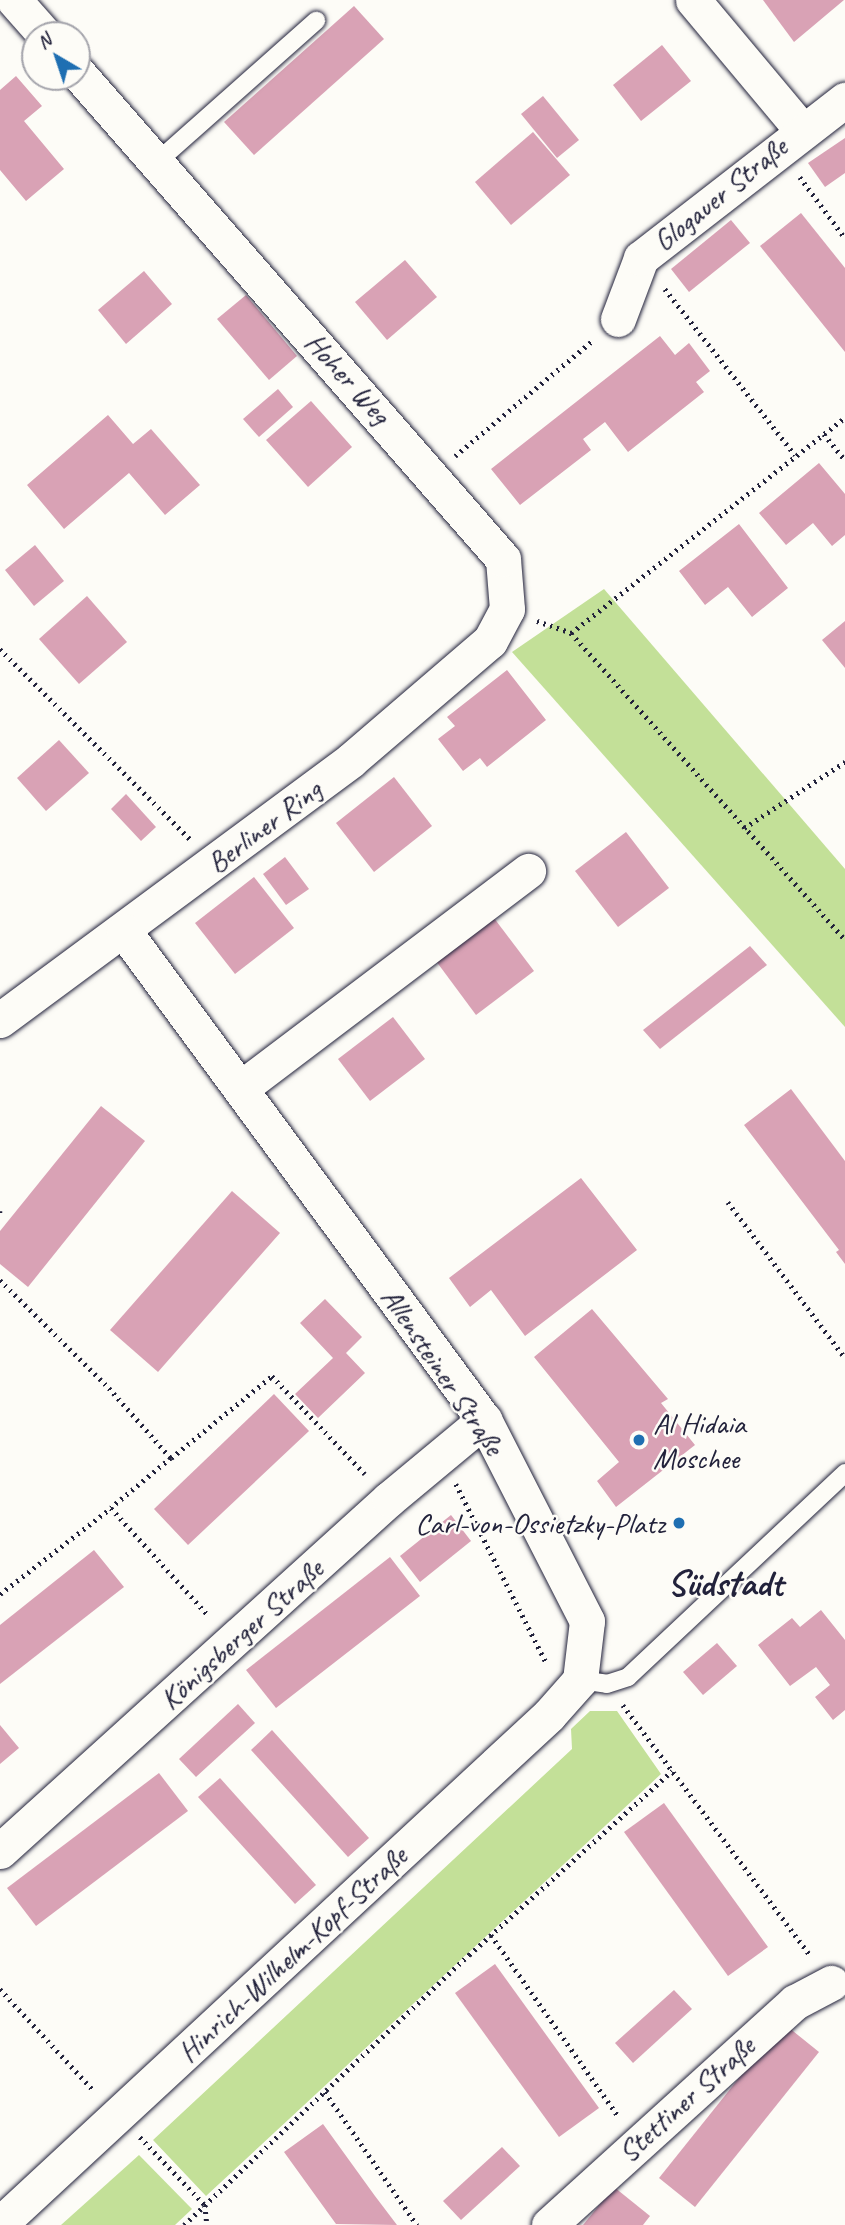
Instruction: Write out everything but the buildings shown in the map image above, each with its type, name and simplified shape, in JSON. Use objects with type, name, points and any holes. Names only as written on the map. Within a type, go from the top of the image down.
[{"type":"street","points":[[14,0],[33,21]]},
{"type":"street","points":[[692,0],[790,139]]},
{"type":"street","name":"Hoher Weg","points":[[91,88],[433,474],[503,559],[507,609]]},
{"type":"street","name":"Glogauer Straße","points":[[618,319],[641,258],[790,139],[845,100]]},
{"type":"street","name":"Berliner Ring","points":[[0,1020],[351,761],[490,641],[507,609]]},
{"type":"street","points":[[240,1088],[528,872]]},
{"type":"street","name":"Allensteiner Straße","points":[[124,931],[484,1420],[587,1620],[584,1687]]},
{"type":"street","name":"Königsberger Straße","points":[[0,1851],[234,1643],[389,1499],[484,1420]]},
{"type":"street","name":"Hinrich-Wilhelm-Kopf-Straße","points":[[0,2224],[584,1687]]},
{"type":"street","name":"Stettiner Straße","points":[[549,2225],[636,2143],[795,2002],[831,1983]]},
{"type":"lane","points":[[157,162],[316,21]]},
{"type":"lane","points":[[584,1687],[628,1677],[845,1473]]},
{"type":"path","points":[[790,139],[845,238]]},
{"type":"path","points":[[641,258],[795,455]]},
{"type":"path","points":[[433,474],[618,319]]},
{"type":"path","points":[[571,633],[845,417]]},
{"type":"path","points":[[824,434],[845,460]]},
{"type":"path","points":[[507,609],[571,633],[845,939]]},
{"type":"path","points":[[0,649],[214,863]]},
{"type":"path","points":[[744,828],[845,762]]},
{"type":"path","points":[[728,1202],[845,1358]]},
{"type":"path","points":[[0,1280],[109,1388],[171,1458]]},
{"type":"path","points":[[0,1594],[111,1508],[272,1376],[389,1499]]},
{"type":"path","points":[[441,1455],[584,1687],[672,1771],[831,1983]]},
{"type":"path","points":[[111,1508],[234,1643]]},
{"type":"path","points":[[184,2225],[491,1935],[672,1771]]},
{"type":"path","points":[[491,1935],[636,2143]]},
{"type":"path","points":[[325,2092],[417,2225]]},
{"type":"path","points":[[205,2205],[206,2225]]},
{"type":"green space","points":[[604,589],[845,869],[845,1027],[512,652]]},
{"type":"green space","points":[[590,1711],[617,1711],[661,1774],[206,2196],[153,2140],[572,1749],[571,1729]]},
{"type":"green space","points":[[139,2155],[192,2209],[175,2225],[61,2225]]},
{"type":"place","name":"Al Hidaia Moschee","points":[[639,1440]]},
{"type":"place","name":"Carl-von-Ossietzky-Platz","points":[[679,1523]]},
{"type":"district","name":"Südstadt","points":[[725,1583]]}]
